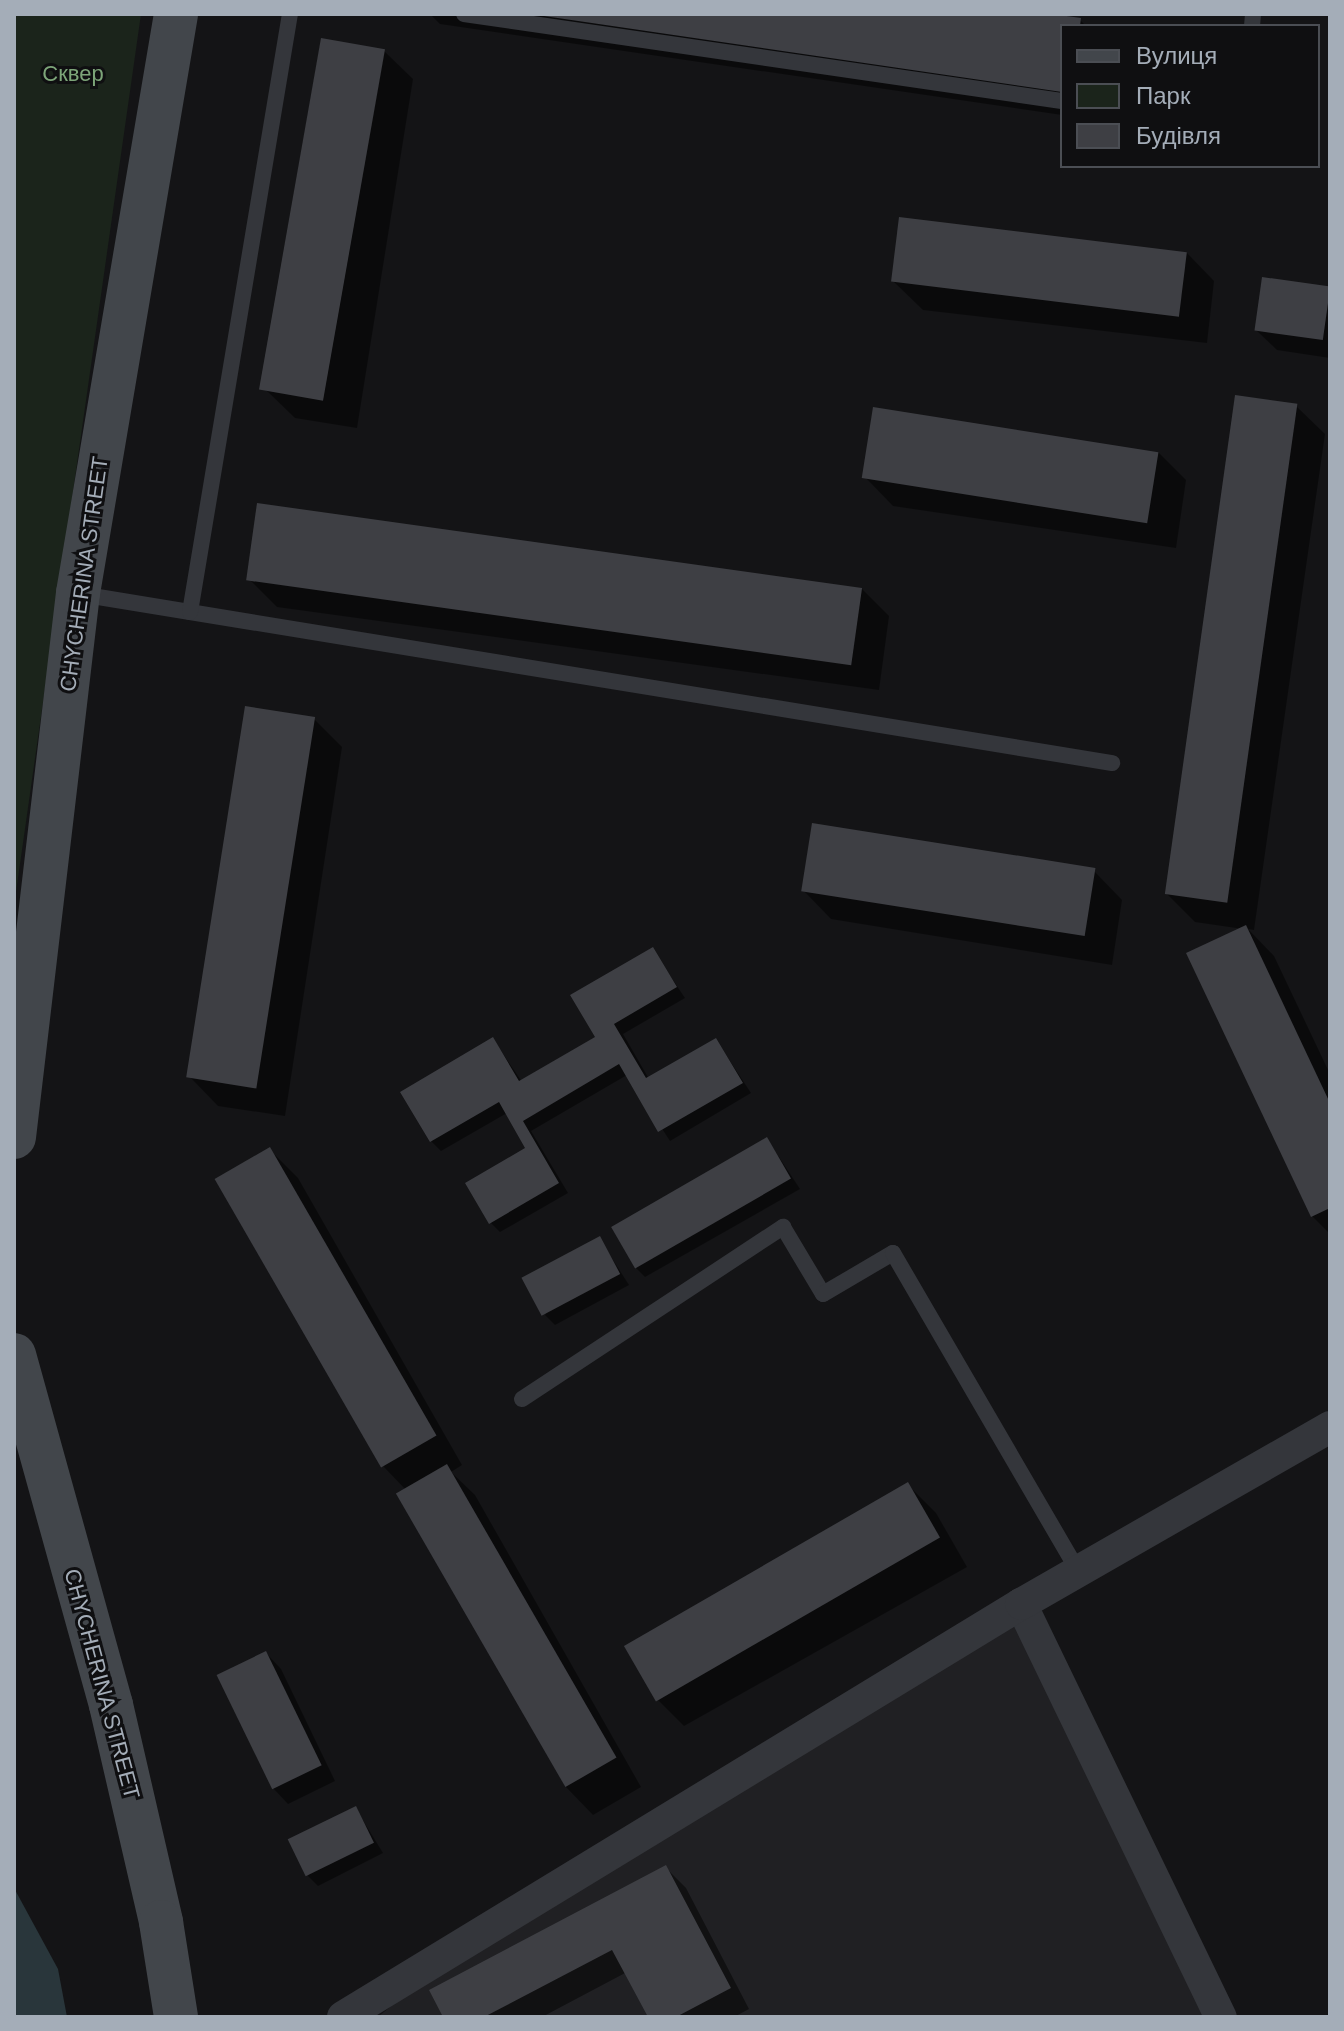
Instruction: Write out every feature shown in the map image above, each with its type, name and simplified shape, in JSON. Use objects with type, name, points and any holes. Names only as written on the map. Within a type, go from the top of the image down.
[{"type":"main road","name":"CHYCHERINA STREET","points":[[14,1137],[78,593],[176,14]]},
{"type":"main road","name":"CHYCHERINA STREET","points":[[14,1355],[111,1705],[161,1922],[176,2017]]},
{"type":"street","points":[[343,2017],[1021,1604],[1330,1427]]},
{"type":"street","points":[[1021,1604],[1221,2017]]},
{"type":"lane","points":[[190,612],[290,14]]},
{"type":"lane","points":[[464,14],[1060,101]]},
{"type":"lane","points":[[78,593],[1112,763]]},
{"type":"lane","points":[[522,1399],[783,1227],[823,1294],[893,1253],[1078,1571]]},
{"type":"shaded area","points":[[1021,1604],[1221,2017],[378,2017],[396,2002]]},
{"type":"shaded area","points":[[14,1888],[58,1969],[67,2017],[14,2017]]},
{"type":"green space","name":"Сквер","points":[[14,14],[141,14],[14,906]]},
{"type":"building","points":[[1052,14],[1081,18],[1080,24],[1060,24],[1060,92],[544,16]]},
{"type":"building","points":[[321,38],[385,49],[323,401],[259,390]]},
{"type":"building","points":[[899,217],[1187,252],[1179,317],[891,282]]},
{"type":"building","points":[[1262,277],[1330,287],[1323,340],[1254,330]]},
{"type":"building","points":[[1235,395],[1297,404],[1227,903],[1165,894]]},
{"type":"building","points":[[873,407],[1158,452],[1147,523],[862,478]]},
{"type":"building","points":[[257,503],[862,588],[851,665],[246,580]]},
{"type":"building","points":[[245,706],[315,717],[256,1088],[186,1077]]},
{"type":"building","points":[[812,823],[1095,868],[1085,936],[801,891]]},
{"type":"building","points":[[1246,925],[1330,1103],[1330,1208],[1311,1217],[1186,953]]},
{"type":"building","points":[[653,947],[677,987],[614,1024],[646,1078],[716,1038],[743,1083],[658,1132],[619,1064],[523,1121],[559,1183],[489,1224],[465,1183],[525,1148],[499,1102],[430,1142],[400,1092],[493,1037],[519,1081],[595,1037],[570,995]]},
{"type":"building","points":[[767,1137],[791,1179],[635,1269],[611,1227]]},
{"type":"building","points":[[270,1147],[436,1435],[381,1467],[215,1179]]},
{"type":"building","points":[[600,1236],[620,1274],[542,1316],[521,1278]]},
{"type":"building","points":[[447,1464],[617,1758],[565,1787],[396,1494]]},
{"type":"building","points":[[908,1482],[940,1537],[656,1701],[624,1646]]},
{"type":"building","points":[[266,1651],[322,1765],[272,1789],[217,1675]]},
{"type":"building","points":[[356,1806],[374,1843],[306,1876],[288,1839]]},
{"type":"building","points":[[666,1865],[731,1988],[676,2017],[648,2017],[612,1950],[484,2017],[443,2017],[429,1990]]}]
